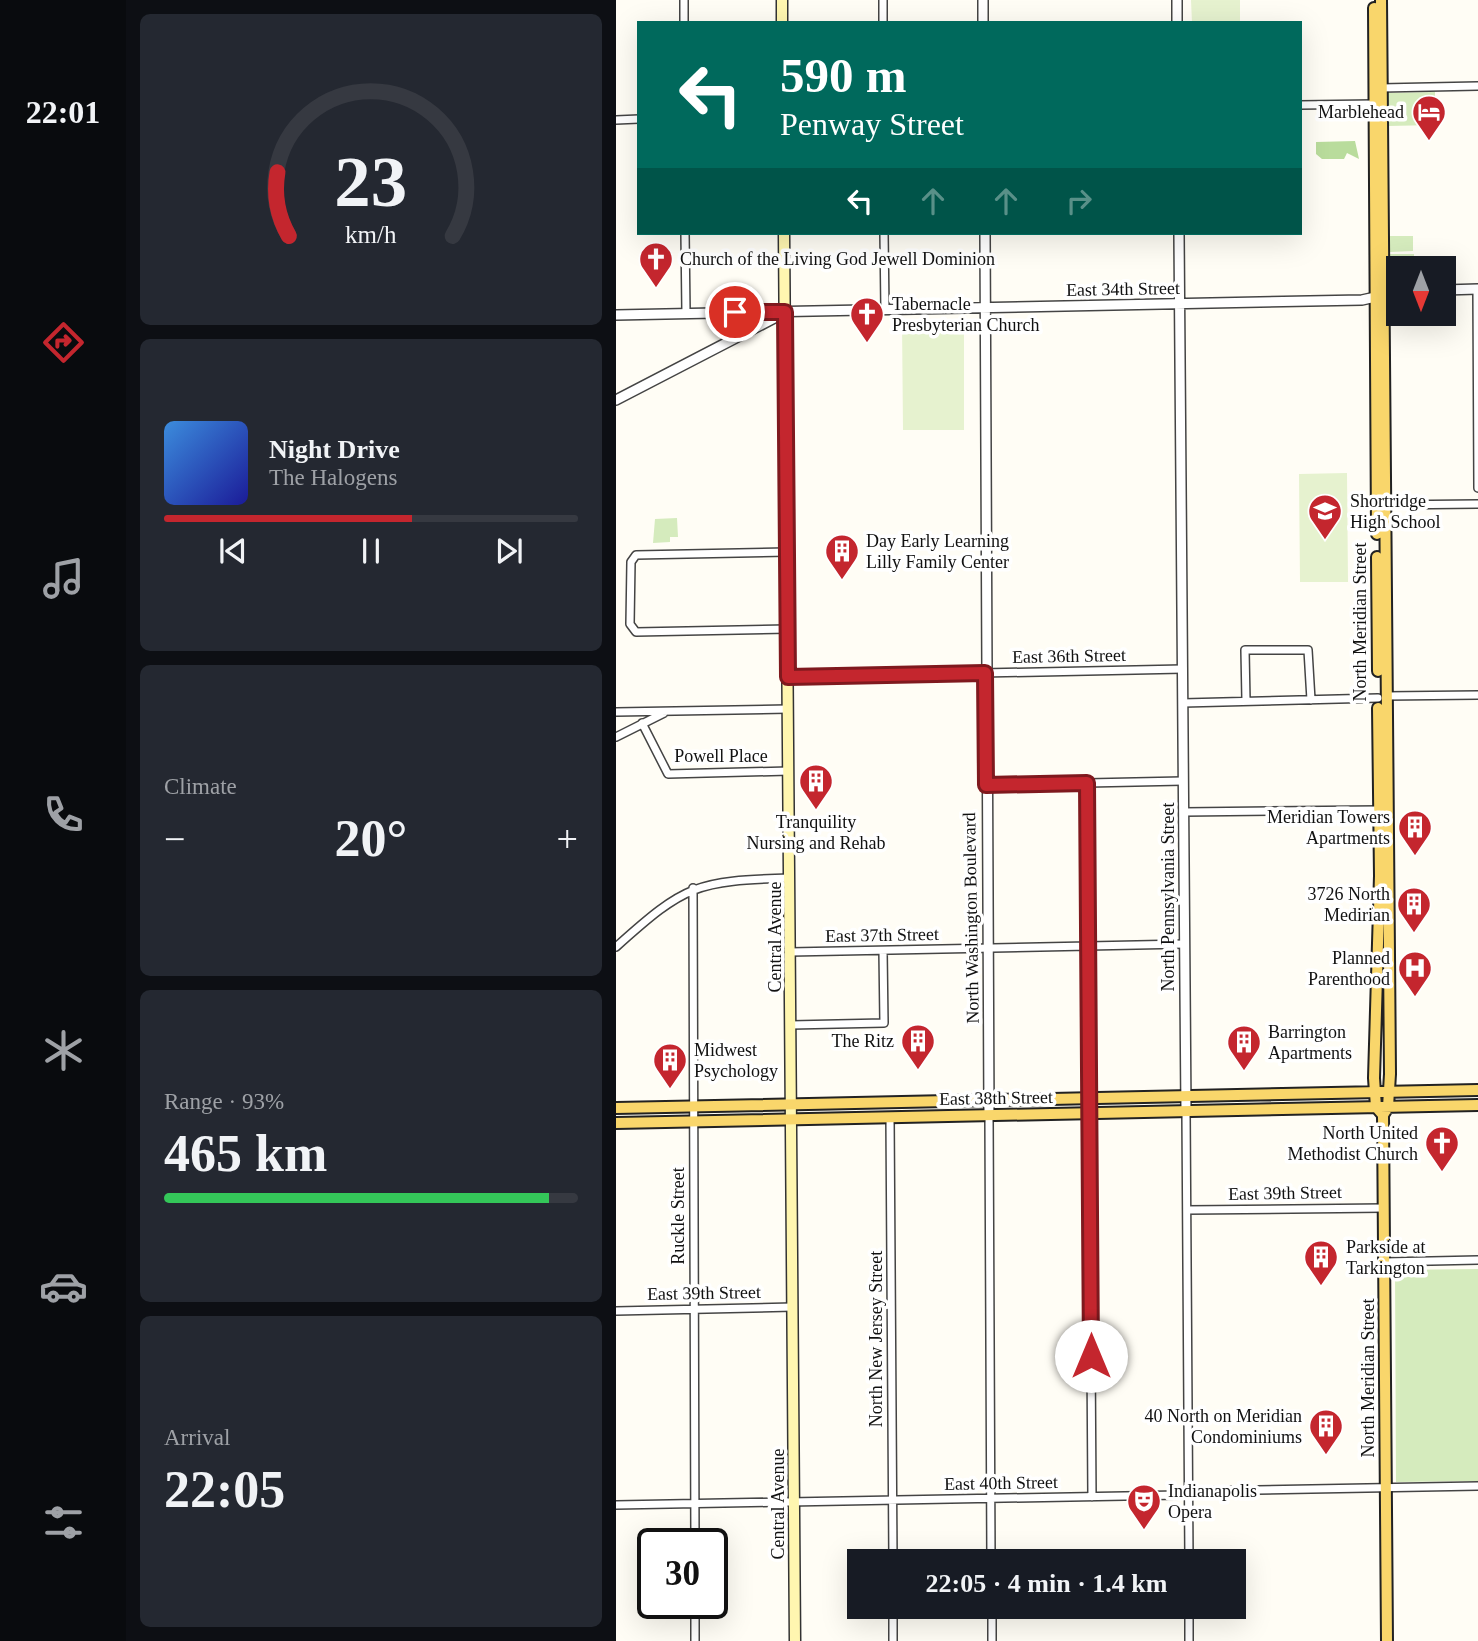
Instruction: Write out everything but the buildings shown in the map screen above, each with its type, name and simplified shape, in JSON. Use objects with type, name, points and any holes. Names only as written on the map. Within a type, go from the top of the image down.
[{"type":"main road","points":[[782,0],[782,21]]},
{"type":"main road","name":"North Meridian Street","points":[[1373,0],[1384,505],[1375,1093],[1382,1110],[1387,1641]]},
{"type":"main road","name":"North Meridian Street","points":[[1381,0],[1379,296],[1389,1093],[1382,1110]]},
{"type":"main road","name":"Central Avenue","points":[[784,235],[795,1641]]},
{"type":"main road","name":"East 38th Street","points":[[616,1108],[1478,1090]]},
{"type":"main road","name":"East 38th Street","points":[[616,1123],[1382,1110],[1478,1105]]},
{"type":"street","points":[[684,0],[684,21]]},
{"type":"street","points":[[883,0],[883,21]]},
{"type":"street","points":[[983,0],[984,21]]},
{"type":"street","points":[[1177,0],[1177,21]]},
{"type":"street","points":[[1381,88],[1478,86]]},
{"type":"street","points":[[1302,105],[1374,104]]},
{"type":"street","points":[[616,120],[637,120]]},
{"type":"street","points":[[685,235],[686,313]]},
{"type":"street","points":[[884,235],[885,310]]},
{"type":"street","name":"North Washington Boulevard","points":[[985,235],[991,1549]]},
{"type":"street","name":"North Pennsylvania Street","points":[[1179,235],[1189,1549]]},
{"type":"street","points":[[1456,290],[1478,289],[1478,488]]},
{"type":"street","name":"East 34th Street","points":[[616,315],[1362,300],[1386,295]]},
{"type":"street","points":[[616,400],[785,312]]},
{"type":"street","points":[[1384,505],[1478,504]]},
{"type":"street","points":[[787,552],[636,555],[630,563],[630,626],[636,632],[788,629]]},
{"type":"street","points":[[1246,701],[1245,650],[1279,649],[1308,650],[1311,700]]},
{"type":"street","name":"East 36th Street","points":[[788,677],[1183,669]]},
{"type":"street","points":[[1183,703],[1478,695]]},
{"type":"street","points":[[616,712],[788,709]]},
{"type":"street","points":[[616,737],[668,711]]},
{"type":"street","name":"Powell Place","points":[[642,723],[668,774],[789,771]]},
{"type":"street","points":[[986,785],[1183,780]]},
{"type":"street","points":[[1087,783],[1092,1497]]},
{"type":"street","points":[[1184,812],[1379,810]]},
{"type":"street","points":[[616,947],[661,907],[693,888],[720,881],[790,877]]},
{"type":"street","name":"Ruckle Street","points":[[693,888],[695,1528]]},
{"type":"street","name":"East 37th Street","points":[[790,952],[1185,944]]},
{"type":"street","points":[[791,1025],[884,1023],[883,951]]},
{"type":"street","name":"North New Jersey Street","points":[[890,1117],[893,1549]]},
{"type":"street","name":"East 39th Street","points":[[1186,1210],[1384,1208]]},
{"type":"street","points":[[1384,1262],[1478,1261]]},
{"type":"street","name":"East 39th Street","points":[[616,1311],[793,1307]]},
{"type":"street","name":"East 40th Street","points":[[616,1505],[1092,1497],[1478,1486]]},
{"type":"street","points":[[695,1619],[695,1641]]},
{"type":"street","points":[[893,1619],[894,1641]]},
{"type":"street","points":[[992,1619],[992,1641]]},
{"type":"street","points":[[1189,1619],[1189,1641]]},
{"type":"green space","points":[[1191,0],[1240,0],[1240,21],[1192,21]]},
{"type":"green space","points":[[1435,92],[1435,125],[1388,126],[1387,93]]},
{"type":"green space","points":[[1355,141],[1359,159],[1347,153],[1344,159],[1322,159],[1316,154],[1316,142]]},
{"type":"green space","points":[[1390,236],[1413,236],[1413,251],[1390,252]]},
{"type":"green space","points":[[1390,254],[1414,254],[1414,256]]},
{"type":"green space","points":[[902,322],[964,322],[964,430],[903,430]]},
{"type":"green space","points":[[1347,473],[1348,582],[1300,582],[1299,474]]},
{"type":"green space","points":[[677,518],[678,537],[670,537],[670,542],[653,543],[655,519]]},
{"type":"green space","points":[[1478,1269],[1478,1481],[1396,1482],[1395,1270]]},
{"type":"place","name":"Marblehead","points":[[1429,142]]},
{"type":"place","name":"Church of the Living God Jewell Dominion","points":[[656,289]]},
{"type":"place","name":"Tabernacle Presbyterian Church","points":[[867,344]]},
{"type":"place","name":"Shortridge High School","points":[[1325,541]]},
{"type":"place","name":"Day Early Learning Lilly Family Center","points":[[842,581]]},
{"type":"place","name":"Tranquility Nursing and Rehab","points":[[816,811]]},
{"type":"place","name":"Meridian Towers Apartments","points":[[1415,857]]},
{"type":"place","name":"3726 North Medirian","points":[[1414,934]]},
{"type":"place","name":"Planned Parenthood","points":[[1415,998]]},
{"type":"place","name":"The Ritz","points":[[918,1071]]},
{"type":"place","name":"Barrington Apartments","points":[[1244,1072]]},
{"type":"place","name":"Midwest Psychology","points":[[670,1090]]},
{"type":"place","name":"North United Methodist Church","points":[[1442,1173]]},
{"type":"place","name":"Parkside at Tarkington","points":[[1321,1287]]},
{"type":"place","name":"40 North on Meridian Condominiums","points":[[1326,1456]]},
{"type":"place","name":"Indianapolis Opera","points":[[1144,1531]]},
{"type":"route","points":[[735,312],[785,312],[788,677],[985,673],[986,785],[1087,783],[1091,1356]]}]
